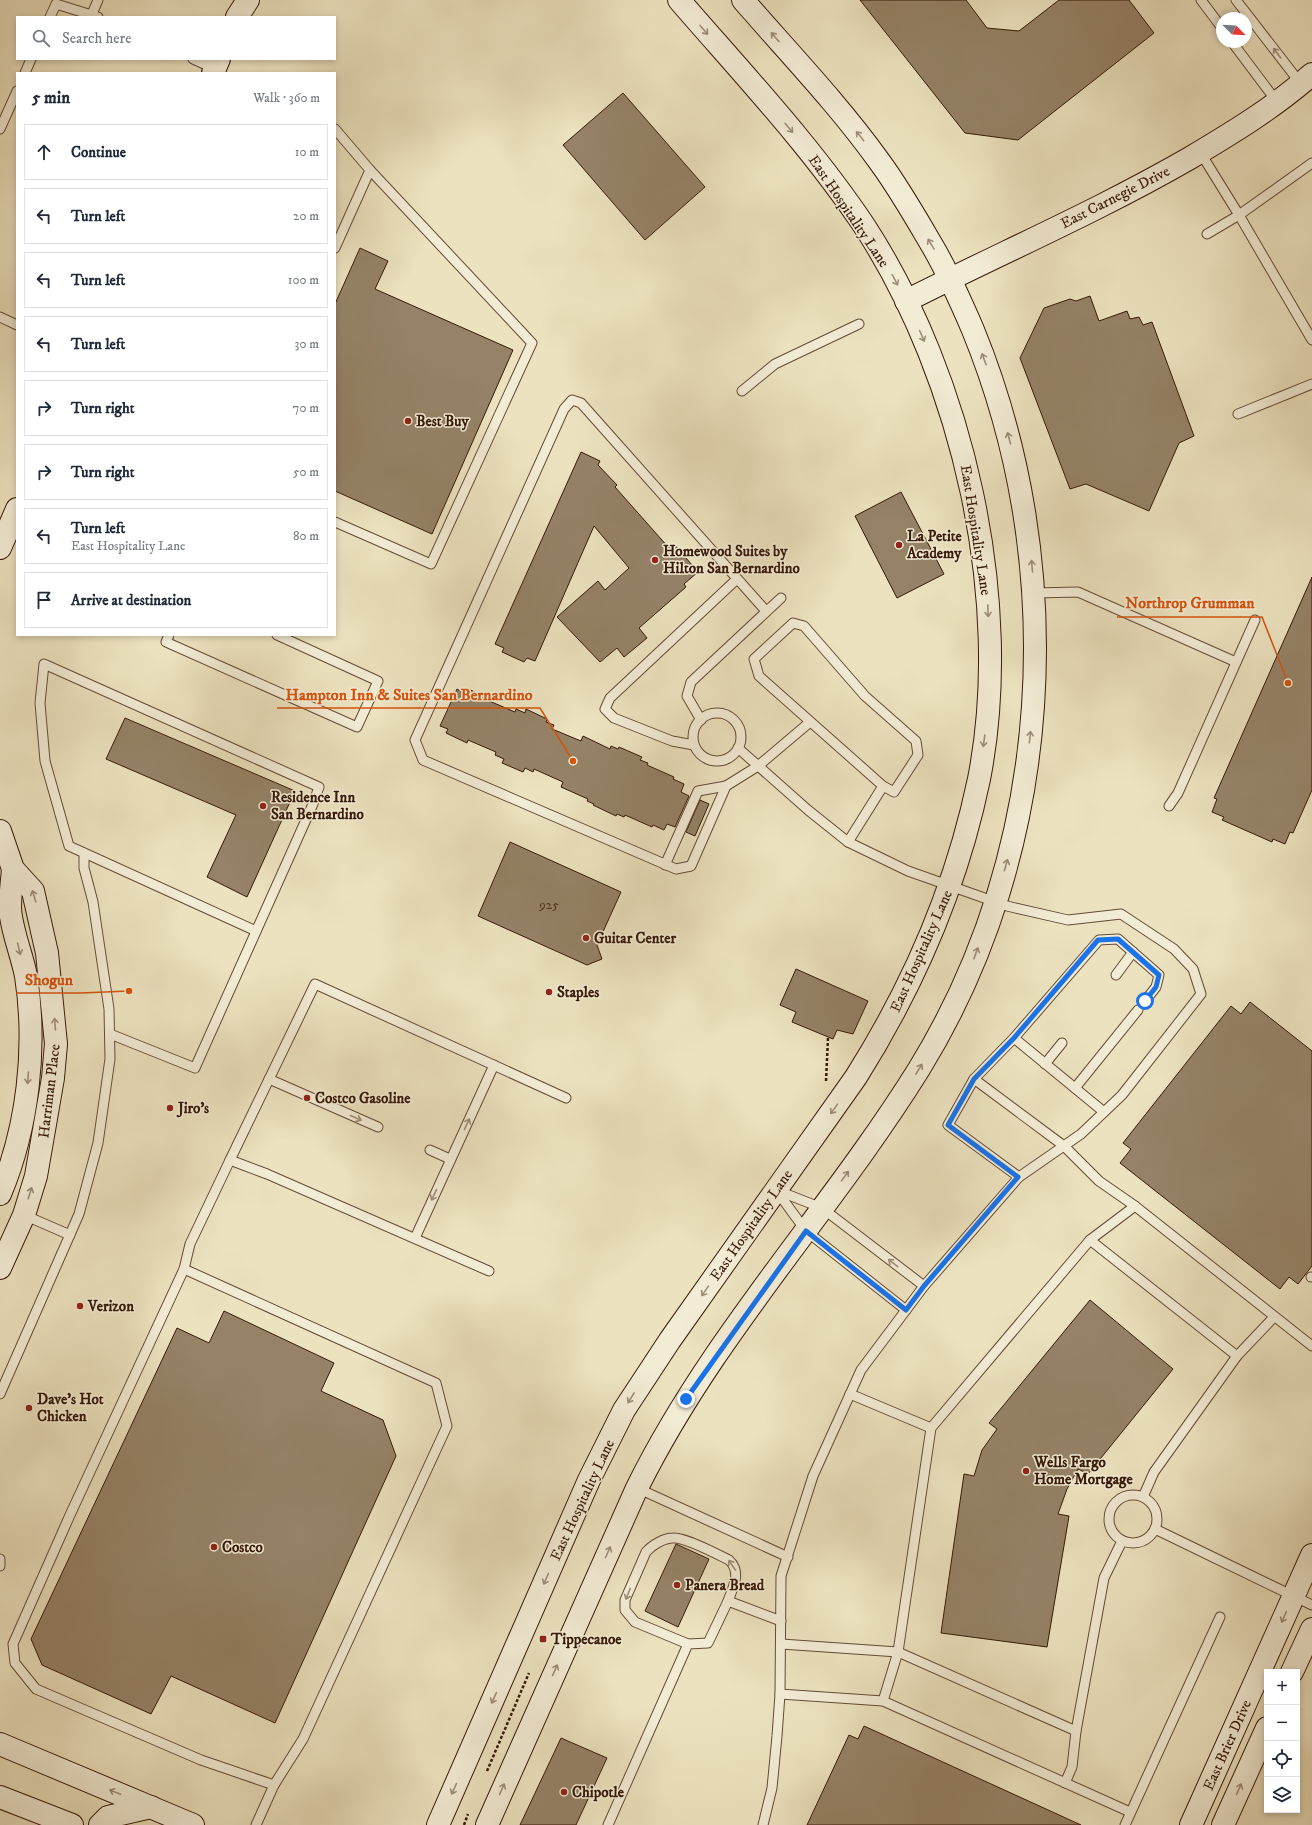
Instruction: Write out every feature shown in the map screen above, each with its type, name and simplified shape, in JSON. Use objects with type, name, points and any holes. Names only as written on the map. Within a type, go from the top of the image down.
[{"type":"main road","points":[[238,16],[248,0]]},
{"type":"main road","name":"East Hospitality Lane","points":[[438,1825],[589,1480],[624,1410],[666,1346],[856,1077],[876,1046],[906,991],[931,937],[950,886],[979,779],[986,722],[989,656],[987,602],[983,556],[966,464],[952,413],[936,369],[906,301],[866,229],[833,183],[792,131],[679,0]]},
{"type":"main road","points":[[487,1825],[637,1488],[663,1438],[686,1399],[891,1112],[948,1017],[974,960],[995,902],[1009,852],[1024,788],[1031,730],[1035,654],[1034,593],[1023,501],[1009,438],[997,396],[982,354],[950,279],[934,247],[880,162],[850,123],[743,0]]},
{"type":"main road","name":"East Carnegie Drive","points":[[906,301],[1139,187],[1224,138],[1277,102],[1307,79]]},
{"type":"main road","points":[[0,548],[16,512]]},
{"type":"main road","name":"Harriman Place","points":[[0,832],[10,909],[26,976],[30,1032],[29,1078],[24,1114],[16,1149],[0,1194]]},
{"type":"main road","name":"Harriman Place","points":[[0,1268],[24,1215],[36,1176],[54,1078],[56,1044],[47,953],[33,891],[6,871]]},
{"type":"main road","name":"East Brier Drive","points":[[1191,1825],[1303,1601],[1312,1556]]},
{"type":"main road","points":[[1293,1669],[1312,1629]]},
{"type":"main road","name":"East Brier Drive","points":[[1223,1825],[1264,1735]]},
{"type":"main road","points":[[0,1744],[194,1825]]},
{"type":"main road","points":[[0,1797],[72,1825]]},
{"type":"main road","points":[[100,1825],[108,1818],[151,1807]]},
{"type":"lane","points":[[50,16],[52,2],[95,16],[98,0]]},
{"type":"lane","points":[[1201,0],[1216,20]]},
{"type":"lane","points":[[1236,0],[1307,79]]},
{"type":"lane","points":[[1236,48],[1277,102]]},
{"type":"lane","points":[[25,72],[31,60]]},
{"type":"lane","points":[[196,60],[218,69]]},
{"type":"lane","points":[[0,130],[16,93]]},
{"type":"lane","points":[[336,131],[370,170],[532,343],[431,564],[336,522]]},
{"type":"lane","points":[[1200,152],[1239,215],[1312,340]]},
{"type":"lane","points":[[1207,234],[1239,215],[1312,163]]},
{"type":"lane","points":[[336,246],[370,170]]},
{"type":"lane","points":[[0,317],[16,325]]},
{"type":"lane","points":[[742,391],[775,364],[859,324]]},
{"type":"lane","points":[[1238,414],[1312,384]]},
{"type":"lane","points":[[726,786],[691,866],[676,869],[423,760],[415,740],[564,409],[572,400],[581,403],[766,611]]},
{"type":"lane","points":[[694,745],[672,741],[614,718],[605,709],[610,698],[738,579]]},
{"type":"lane","points":[[1034,593],[1078,592],[1236,662]]},
{"type":"lane","points":[[701,720],[687,696],[691,682],[781,598]]},
{"type":"lane","points":[[1168,806],[1178,793],[1255,620]]},
{"type":"lane","points":[[793,623],[804,626],[865,696],[916,741],[918,756],[894,792],[883,786],[759,676],[754,659],[793,623]]},
{"type":"lane","points":[[169,636],[166,642],[357,727],[378,681],[279,636]]},
{"type":"lane","points":[[110,1034],[195,1068],[313,804],[319,787],[44,664],[40,703],[45,761],[69,846],[256,931]]},
{"type":"lane","points":[[718,714],[728,716],[735,722],[740,730],[741,739],[738,748],[733,755],[725,760],[716,762],[703,756],[694,745],[693,736],[695,727],[701,720],[709,715],[718,714]]},
{"type":"lane","points":[[665,865],[698,791],[726,786],[758,766],[810,722]]},
{"type":"lane","points":[[738,748],[808,810],[848,842],[908,871],[995,902],[1068,920],[1121,914],[1174,949],[1193,969],[1201,994],[1122,1095],[1081,1134],[1018,1177],[924,1286],[861,1370],[813,1476],[781,1576],[780,1694],[772,1788],[763,1825]]},
{"type":"lane","points":[[848,842],[883,786]]},
{"type":"lane","points":[[0,1394],[84,1200],[98,1143],[110,1059],[109,1009],[93,902],[84,868],[84,853]]},
{"type":"lane","points":[[1018,1177],[948,1125],[974,1079],[1014,1038],[1098,940],[1118,939],[1159,975],[1156,987],[1145,1001]]},
{"type":"lane","points":[[1116,975],[1133,952]]},
{"type":"lane","points":[[274,1785],[201,1760],[36,1689],[15,1664],[13,1644],[70,1515],[184,1269],[190,1244],[315,984],[566,1098]]},
{"type":"lane","points":[[1075,1088],[1138,1010]]},
{"type":"lane","points":[[1014,1038],[1104,1112]]},
{"type":"lane","points":[[1046,1064],[1062,1043]]},
{"type":"lane","points":[[414,1238],[494,1065]]},
{"type":"lane","points":[[269,1079],[378,1127]]},
{"type":"lane","points":[[974,1079],[1064,1146],[1099,1181],[1135,1206],[1312,1346]]},
{"type":"lane","points":[[430,1150],[450,1159]]},
{"type":"lane","points":[[230,1160],[489,1271]]},
{"type":"lane","points":[[776,1190],[822,1208],[924,1286]]},
{"type":"lane","points":[[776,1190],[806,1231],[906,1310]]},
{"type":"lane","points":[[882,1701],[898,1652],[932,1428],[1090,1240],[1135,1206]]},
{"type":"lane","points":[[24,1215],[70,1235]]},
{"type":"lane","points":[[1090,1240],[1237,1356]]},
{"type":"lane","points":[[184,1269],[436,1383],[447,1426],[303,1739],[274,1785],[256,1825]]},
{"type":"lane","points":[[1143,1497],[1154,1472],[1237,1356],[1274,1317]]},
{"type":"lane","points":[[850,1394],[932,1428]]},
{"type":"lane","points":[[637,1488],[788,1557]]},
{"type":"lane","points":[[1134,1494],[1143,1497],[1151,1502],[1156,1511],[1157,1520],[1154,1529],[1149,1537],[1141,1542],[1131,1543],[1122,1541],[1115,1535],[1110,1527],[1108,1518],[1111,1508],[1116,1501],[1124,1496],[1134,1494]]},
{"type":"lane","points":[[1154,1529],[1303,1601]]},
{"type":"lane","points":[[673,1538],[680,1538],[729,1560],[736,1570],[736,1577],[728,1601],[708,1643],[688,1644],[635,1622],[625,1610],[625,1600],[646,1552],[649,1548],[665,1540],[673,1538]]},
{"type":"lane","points":[[1066,1783],[1072,1767],[1076,1731],[1104,1578],[1122,1541]]},
{"type":"lane","points":[[0,1559],[0,1566]]},
{"type":"lane","points":[[728,1601],[781,1621]]},
{"type":"lane","points":[[1125,1825],[1220,1617]]},
{"type":"lane","points":[[611,1824],[688,1644]]},
{"type":"lane","points":[[781,1644],[898,1652],[1076,1731]]},
{"type":"lane","points":[[780,1694],[882,1701],[1130,1812]]},
{"type":"path","points":[[826,1081],[828,1038]]},
{"type":"path","points":[[485,1776],[529,1673]]},
{"type":"path","points":[[464,1825],[470,1811]]},
{"type":"building","points":[[860,0],[966,0],[987,28],[1019,31],[1059,0],[1129,0],[1154,33],[1018,140],[965,133]]},
{"type":"building","points":[[623,93],[705,187],[645,240],[563,145]]},
{"type":"building","name":"Best Buy","points":[[360,248],[388,261],[375,289],[513,350],[432,534],[336,491],[336,302]]},
{"type":"building","points":[[1090,296],[1099,321],[1127,311],[1130,319],[1139,317],[1143,325],[1152,322],[1194,436],[1179,443],[1149,511],[1086,484],[1070,489],[1020,358],[1044,308],[1070,299],[1076,301]]},
{"type":"building","name":"Homewood Suites by Hilton San Bernardino","points":[[581,452],[600,461],[598,465],[617,485],[615,487],[669,548],[674,544],[698,572],[684,584],[686,587],[639,628],[647,638],[624,657],[617,648],[600,662],[557,617],[598,581],[605,590],[629,568],[594,526],[535,661],[527,658],[524,662],[502,652],[504,648],[495,644]]},
{"type":"building","name":"La Petite Academy","points":[[901,492],[944,574],[897,598],[855,516]]},
{"type":"building","points":[[1312,577],[1312,790],[1293,833],[1290,832],[1285,844],[1273,839],[1272,842],[1222,820],[1224,817],[1212,812],[1217,799],[1214,798]]},
{"type":"building","points":[[466,688],[488,698],[487,700],[515,712],[516,709],[525,713],[526,709],[547,719],[546,722],[554,725],[552,729],[581,741],[583,736],[610,749],[611,746],[618,749],[619,747],[642,757],[640,760],[648,763],[647,765],[674,777],[673,779],[684,784],[681,792],[689,796],[675,827],[667,824],[664,830],[653,825],[652,827],[625,815],[624,817],[617,814],[616,816],[593,805],[594,804],[587,801],[588,799],[561,787],[563,782],[534,769],[533,772],[525,768],[523,772],[502,763],[504,759],[495,755],[496,752],[468,740],[467,743],[446,733],[448,729],[440,726],[457,689],[464,693]]},
{"type":"building","name":"Residence Inn San Bernardino","points":[[125,718],[295,791],[247,897],[207,877],[236,815],[106,759]]},
{"type":"building","points":[[700,800],[709,804],[695,836],[686,832]]},
{"type":"building","points":[[510,842],[621,892],[597,945],[602,959],[587,965],[478,916]]},
{"type":"building","points":[[796,969],[868,1001],[853,1034],[837,1030],[833,1039],[792,1022],[796,1012],[780,1005]]},
{"type":"building","points":[[1250,1002],[1312,1051],[1312,1266],[1298,1284],[1289,1277],[1280,1289],[1120,1163],[1131,1149],[1123,1143],[1231,1006],[1241,1014]]},
{"type":"building","name":"Wells Fargo Home Mortgage","points":[[1090,1300],[1173,1369],[1088,1474],[1078,1469],[1067,1489],[1058,1514],[1069,1516],[1047,1647],[941,1633],[964,1474],[974,1476],[982,1450],[997,1429],[989,1423]]},
{"type":"building","name":"Costco","points":[[224,1311],[334,1363],[321,1391],[383,1420],[396,1456],[275,1723],[171,1676],[151,1714],[42,1665],[31,1639],[177,1328],[209,1343]]},
{"type":"building","name":"Panera Bread","points":[[676,1544],[709,1559],[678,1627],[645,1611]]},
{"type":"building","points":[[864,1726],[1081,1825],[807,1825],[849,1735],[858,1739]]},
{"type":"building","name":"Chipotle","points":[[561,1738],[607,1758],[576,1825],[520,1825]]},
{"type":"place","name":"Best Buy","points":[[408,421]]},
{"type":"place","name":"La Petite Academy","points":[[899,545]]},
{"type":"place","name":"Homewood Suites by Hilton San Bernardino","points":[[655,560]]},
{"type":"place","name":"Northrop Grumman","points":[[1288,683]]},
{"type":"place","name":"Hampton Inn & Suites San Bernardino","points":[[573,761]]},
{"type":"place","name":"Residence Inn San Bernardino","points":[[263,806]]},
{"type":"place","name":"Guitar Center","points":[[586,938]]},
{"type":"place","name":"Shogun","points":[[129,991]]},
{"type":"place","name":"Staples","points":[[549,992]]},
{"type":"place","name":"Costco Gasoline","points":[[307,1098]]},
{"type":"place","name":"Jiro's","points":[[170,1108]]},
{"type":"place","name":"Verizon","points":[[80,1306]]},
{"type":"place","name":"Dave's Hot Chicken","points":[[29,1408]]},
{"type":"place","name":"Wells Fargo Home Mortgage","points":[[1026,1471]]},
{"type":"place","name":"Costco","points":[[214,1547]]},
{"type":"place","name":"Panera Bread","points":[[677,1585]]},
{"type":"place","name":"Tippecanoe","points":[[543,1639]]},
{"type":"place","name":"Chipotle","points":[[564,1792]]},
{"type":"route","points":[[686,1399],[806,1231],[906,1310],[924,1286],[1018,1177],[948,1125],[974,1079],[1014,1038],[1098,940],[1118,939],[1159,975],[1156,987],[1145,1001]]}]
